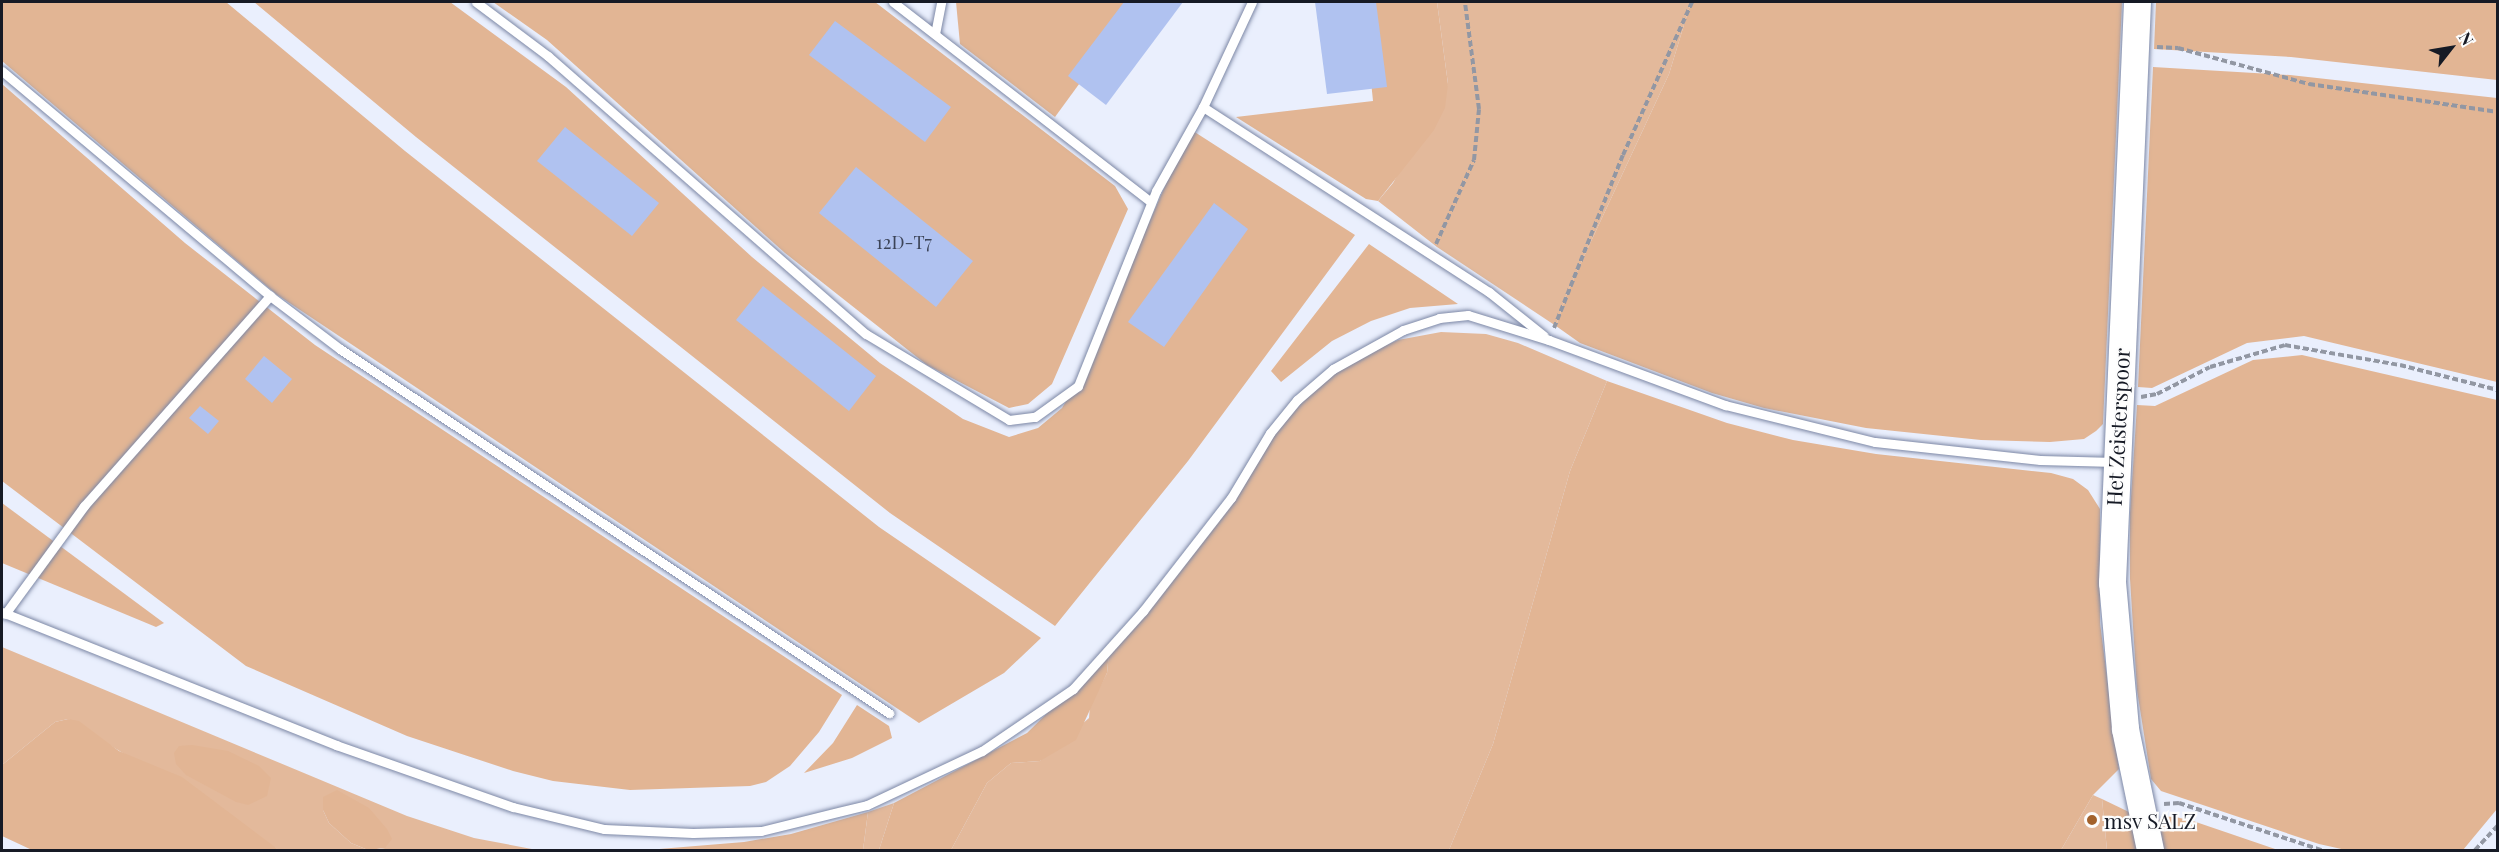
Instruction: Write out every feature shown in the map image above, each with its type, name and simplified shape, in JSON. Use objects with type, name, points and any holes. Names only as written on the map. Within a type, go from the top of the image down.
[{"type":"street","name":"Het Zeisterspoor","points":[[2137,2],[2115,462],[2112,582],[2116,651],[2125,729],[2150,850]]},
{"type":"lane","points":[[476,2],[548,56],[866,333],[1009,420],[1035,417],[1078,386],[1151,202],[1203,107],[1252,2]]},
{"type":"lane","points":[[892,2],[1151,202]]},
{"type":"lane","points":[[935,34],[941,2]]},
{"type":"lane","points":[[2,71],[270,296],[340,349],[889,712]]},
{"type":"lane","points":[[1203,107],[1490,292],[1549,340]]},
{"type":"lane","points":[[270,296],[84,506],[3,613],[336,746],[513,807],[604,829],[693,833],[761,831],[867,805],[982,751],[1073,689],[1143,610],[1231,498],[1277,425],[1297,400],[1333,369],[1403,330],[1439,318],[1468,315],[1549,340],[1725,405],[1875,442],[2040,460],[2115,462]]},
{"type":"path","points":[[1431,255],[1474,160],[1479,109],[1466,2]]},
{"type":"path","points":[[1549,340],[1623,154],[1692,2]]},
{"type":"path","points":[[2136,46],[2178,48],[2309,84],[2498,112]]},
{"type":"path","points":[[2118,398],[2157,394],[2210,368],[2285,345],[2400,366],[2498,390]]},
{"type":"path","points":[[2140,801],[2155,805],[2179,803],[2321,850]]},
{"type":"path","points":[[2475,850],[2498,825]]},
{"type":"shaded area","points":[[2,2],[226,2],[405,151],[879,527],[1041,638],[1004,673],[919,723],[276,294],[2,61]]},
{"type":"shaded area","points":[[254,2],[450,2],[566,87],[752,257],[880,363],[963,419],[1009,437],[1038,428],[1062,408],[1085,369],[1190,129],[1355,235],[1188,461],[1055,626],[890,513],[416,137]]},
{"type":"shaded area","points":[[493,2],[875,2],[1115,186],[1128,209],[1052,384],[1028,404],[1009,408],[927,365],[785,253],[547,40]]},
{"type":"shaded area","points":[[956,2],[1139,2],[1055,117],[960,44]]},
{"type":"shaded area","points":[[1363,2],[1437,2],[1448,84],[1445,108],[1434,130],[1378,201],[1366,199],[1236,117],[1373,101]]},
{"type":"shaded area","points":[[1437,2],[1691,2],[1669,74],[1567,293],[1556,326],[1437,247],[1378,201],[1393,183],[1448,84]]},
{"type":"shaded area","points":[[1691,2],[2122,2],[2103,424],[2096,431],[2084,439],[2050,442],[1981,440],[1866,428],[1764,408],[1712,393],[1580,343],[1556,326],[1567,293],[1669,74]]},
{"type":"shaded area","points":[[2156,2],[2497,2],[2497,80],[2291,57],[2154,49]]},
{"type":"shaded area","points":[[2153,67],[2290,75],[2497,98],[2497,382],[2304,336],[2247,343],[2152,388],[2138,387]]},
{"type":"shaded area","points":[[2,84],[185,243],[315,345],[842,695],[819,732],[790,766],[766,782],[750,786],[630,790],[553,781],[513,771],[407,736],[246,666],[2,481]]},
{"type":"shaded area","points":[[1369,244],[1458,304],[1410,308],[1371,321],[1332,341],[1281,382],[1271,371]]},
{"type":"shaded area","points":[[1441,332],[1486,334],[1518,343],[1607,381],[1570,471],[1493,744],[1449,850],[951,850],[987,783],[1011,763],[1040,761],[1089,718],[1090,706],[1107,673],[1109,652],[1174,573],[1268,441],[1307,397],[1346,363],[1398,340]]},
{"type":"shaded area","points":[[2302,355],[2497,400],[2497,809],[2463,850],[2346,850],[2319,844],[2161,791],[2151,779],[2137,690],[2130,579],[2130,513],[2137,405],[2155,406],[2253,360]]},
{"type":"shaded area","points":[[1607,381],[1727,423],[1793,440],[1876,454],[2051,473],[2073,479],[2088,490],[2100,509],[2100,623],[2119,769],[2093,795],[2061,850],[1449,850],[1493,744],[1570,471]]},
{"type":"shaded area","points":[[2,503],[164,623],[156,627],[2,563]]},
{"type":"shaded area","points":[[2,647],[407,816],[474,838],[537,850],[374,850],[385,848],[323,810],[329,823],[351,843],[368,850],[279,850],[68,719],[55,722],[2,765]]},
{"type":"shaded area","points":[[1109,652],[1107,673],[1076,740],[1040,761],[1011,763],[987,783],[951,850],[879,850],[894,803],[1027,733]]},
{"type":"shaded area","points":[[857,705],[889,726],[892,738],[852,758],[804,773],[833,743]]},
{"type":"shaded area","points":[[68,719],[79,721],[119,751],[182,777],[279,850],[32,850],[2,836],[2,765],[55,722]]},
{"type":"shaded area","points":[[192,745],[228,751],[259,766],[271,778],[267,796],[248,805],[236,802],[186,775],[176,764],[174,753],[179,746]]},
{"type":"shaded area","points":[[337,790],[369,808],[387,829],[392,839],[385,848],[368,850],[351,843],[329,823],[323,810],[323,797]]},
{"type":"shaded area","name":"msv SALZ","points":[[2093,795],[2102,799],[2107,850],[2061,850]]},
{"type":"shaded area","points":[[2102,799],[2129,812],[2137,850],[2107,850]]},
{"type":"shaded area","points":[[894,803],[879,850],[863,850],[868,812]]},
{"type":"shaded area","points":[[868,812],[863,850],[647,850],[744,842],[791,834]]},
{"type":"shaded area","points":[[2171,816],[2193,821],[2278,850],[2164,850],[2158,820]]},
{"type":"building","points":[[1124,2],[1183,2],[1106,105],[1068,76]]},
{"type":"building","points":[[1315,2],[1376,2],[1387,87],[1327,94]]},
{"type":"building","points":[[835,21],[951,107],[925,142],[809,55]]},
{"type":"building","points":[[565,127],[659,203],[632,236],[537,161]]},
{"type":"building","points":[[856,167],[973,261],[936,307],[819,213]]},
{"type":"building","points":[[1214,203],[1248,229],[1164,347],[1128,322]]},
{"type":"building","points":[[763,286],[876,376],[849,411],[736,320]]},
{"type":"building","points":[[264,356],[292,379],[272,403],[245,379]]},
{"type":"building","points":[[200,406],[219,421],[208,434],[189,418]]},
{"type":"place","name":"msv SALZ","points":[[2092,820]]}]
